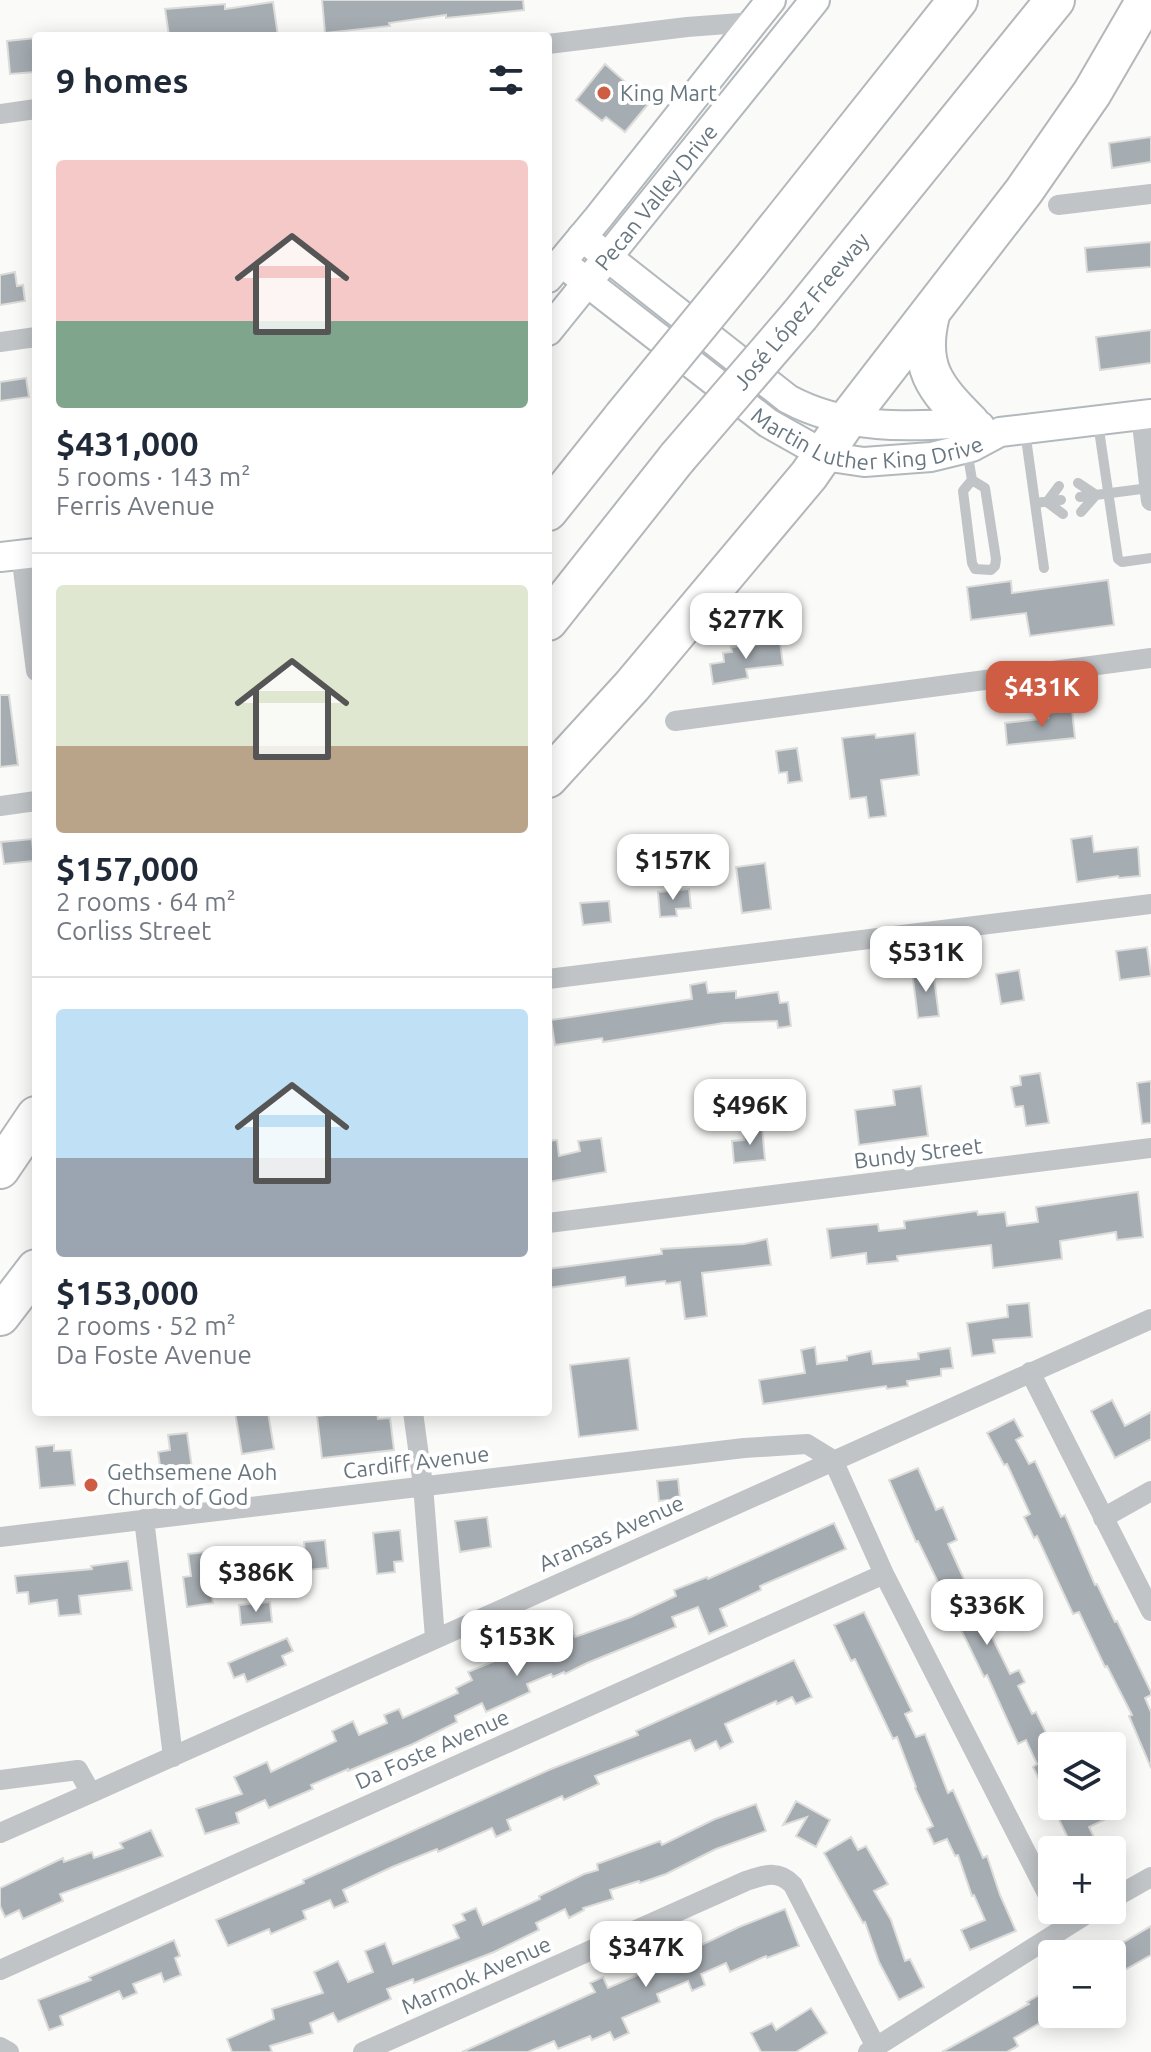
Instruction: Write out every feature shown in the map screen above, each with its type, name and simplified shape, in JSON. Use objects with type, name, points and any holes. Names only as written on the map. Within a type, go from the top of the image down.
[{"type":"highway","points":[[552,506],[958,0]]},
{"type":"highway","name":"José López Freeway","points":[[552,616],[677,458],[800,315],[1055,0]]},
{"type":"highway","points":[[552,774],[632,686],[809,475],[847,420],[1024,191],[1092,93],[1146,0]]},
{"type":"highway","points":[[930,315],[924,338],[928,367],[940,390],[990,433]]},
{"type":"highway","points":[[0,1169],[32,1122]]},
{"type":"highway","points":[[0,1191],[32,1152]]},
{"type":"highway","points":[[0,1316],[32,1274]]},
{"type":"main road","name":"Pecan Valley Drive","points":[[587,283],[815,0]]},
{"type":"main road","name":"Pecan Valley Drive","points":[[582,237],[762,11]]},
{"type":"main road","name":"Martin Luther King Drive","points":[[990,433],[931,457],[864,462],[823,454],[768,423],[587,283],[554,270],[582,237],[788,399],[812,412],[902,427],[990,433],[1146,415]]},
{"type":"main road","points":[[552,326],[587,283]]},
{"type":"street","points":[[552,44],[687,27],[762,11]]},
{"type":"street","points":[[0,114],[32,110]]},
{"type":"street","points":[[1058,205],[1151,194]]},
{"type":"street","points":[[0,342],[32,338]]},
{"type":"street","points":[[1146,415],[1150,494]]},
{"type":"street","points":[[19,555],[32,644]]},
{"type":"street","points":[[675,721],[1151,658]]},
{"type":"street","points":[[0,806],[32,802]]},
{"type":"street","points":[[552,979],[1151,904]]},
{"type":"street","name":"Bundy Street","points":[[552,1223],[1151,1148]]},
{"type":"street","name":"Aransas Avenue","points":[[0,1833],[1151,1319]]},
{"type":"street","points":[[1030,1372],[1151,1611]]},
{"type":"street","points":[[414,1416],[423,1485],[435,1638]]},
{"type":"street","name":"Cardiff Avenue","points":[[0,1537],[744,1448],[807,1444],[833,1460]]},
{"type":"street","points":[[833,1460],[884,1574],[1038,1876]]},
{"type":"street","points":[[1103,1518],[1151,1491]]},
{"type":"street","points":[[144,1519],[173,1757]]},
{"type":"street","name":"Da Foste Avenue","points":[[0,1970],[884,1574]]},
{"type":"street","points":[[0,1780],[78,1770],[91,1793]]},
{"type":"street","name":"Marmok Avenue","points":[[363,2052],[766,1874],[781,1876],[793,1885],[872,2049]]},
{"type":"street","points":[[1126,1891],[1151,1877]]},
{"type":"street","points":[[872,2049],[1053,1924]]},
{"type":"street","points":[[0,2047],[9,2052]]},
{"type":"lane","points":[[1098,421],[1118,559],[1122,562],[1151,558]]},
{"type":"lane","points":[[972,480],[985,488],[996,559],[991,570],[975,569],[972,563],[963,491],[972,480],[990,433]]},
{"type":"lane","points":[[990,433],[1035,503],[1044,568]]},
{"type":"lane","points":[[1078,483],[1096,495]]},
{"type":"lane","points":[[1047,502],[1059,486]]},
{"type":"lane","points":[[1080,497],[1108,493],[1150,494]]},
{"type":"lane","points":[[1081,512],[1096,495]]},
{"type":"lane","points":[[1035,503],[1061,500]]},
{"type":"lane","points":[[1047,502],[1063,514]]},
{"type":"building","points":[[322,0],[523,0],[524,10],[446,18],[446,15],[389,23],[390,26],[325,32]]},
{"type":"building","points":[[273,2],[277,32],[168,32],[165,9],[225,4],[225,9]]},
{"type":"building","points":[[32,38],[32,72],[10,74],[7,41]]},
{"type":"building","name":"King Mart","points":[[605,64],[649,103],[625,132],[606,117],[602,121],[576,100]]},
{"type":"building","points":[[1151,137],[1151,162],[1112,168],[1109,143]]},
{"type":"building","points":[[1151,242],[1151,267],[1087,272],[1085,248]]},
{"type":"building","points":[[15,272],[17,286],[23,285],[25,301],[0,305],[0,275]]},
{"type":"building","points":[[1151,330],[1151,363],[1100,370],[1096,337]]},
{"type":"building","points":[[26,378],[29,397],[0,401],[0,382]]},
{"type":"building","points":[[1108,580],[1114,625],[1030,636],[1026,613],[971,620],[967,587],[1011,581],[1012,593]]},
{"type":"building","points":[[780,642],[783,665],[746,669],[748,678],[713,684],[710,664],[724,662],[723,653],[732,652],[731,647]]},
{"type":"building","points":[[0,695],[9,695],[18,765],[0,767]]},
{"type":"building","points":[[1072,710],[1075,738],[1007,745],[1005,723],[1048,718],[1048,713]]},
{"type":"building","points":[[915,733],[919,775],[881,780],[886,816],[869,818],[866,797],[850,799],[842,738]]},
{"type":"building","points":[[797,748],[802,781],[788,783],[787,772],[779,773],[776,751]]},
{"type":"building","points":[[1092,836],[1094,852],[1138,847],[1140,876],[1077,882],[1071,839]]},
{"type":"building","points":[[32,839],[32,861],[4,864],[1,842]]},
{"type":"building","points":[[765,863],[771,909],[742,913],[736,867]]},
{"type":"building","points":[[689,889],[691,908],[676,909],[677,916],[660,917],[658,892]]},
{"type":"building","points":[[609,901],[611,922],[583,925],[580,903]]},
{"type":"building","points":[[1147,947],[1151,976],[1120,980],[1116,951]]},
{"type":"building","points":[[933,970],[939,1016],[918,1018],[912,972]]},
{"type":"building","points":[[1019,970],[1024,1000],[1001,1004],[996,974]]},
{"type":"building","points":[[706,982],[708,993],[736,991],[736,998],[778,992],[780,1003],[788,1002],[791,1026],[778,1028],[777,1021],[724,1023],[603,1042],[602,1038],[555,1045],[552,1020],[692,999],[690,985]]},
{"type":"building","points":[[1040,1073],[1049,1123],[1026,1126],[1023,1106],[1015,1107],[1011,1087],[1021,1085],[1020,1076]]},
{"type":"building","points":[[1151,1081],[1151,1123],[1142,1124],[1137,1083]]},
{"type":"building","points":[[921,1086],[928,1136],[859,1145],[855,1110],[895,1105],[893,1090]]},
{"type":"building","points":[[762,1127],[765,1160],[734,1163],[732,1141],[744,1140],[743,1129]]},
{"type":"building","points":[[601,1138],[606,1172],[552,1181],[552,1141],[557,1140],[559,1156],[580,1151],[578,1141]]},
{"type":"building","points":[[1138,1192],[1143,1237],[1117,1240],[1116,1232],[1060,1241],[1062,1259],[993,1268],[991,1245],[897,1256],[898,1261],[867,1264],[866,1253],[831,1258],[827,1229],[878,1224],[879,1231],[905,1228],[904,1221],[977,1211],[978,1215],[1005,1212],[1007,1226],[1038,1222],[1036,1207]]},
{"type":"building","points":[[767,1239],[771,1265],[702,1273],[707,1316],[685,1319],[680,1282],[626,1286],[625,1277],[552,1287],[552,1268],[662,1254],[661,1249],[744,1244]]},
{"type":"building","points":[[1029,1303],[1032,1337],[993,1340],[995,1353],[972,1356],[967,1323],[1008,1317],[1007,1305]]},
{"type":"building","points":[[815,1347],[817,1364],[847,1360],[847,1356],[871,1351],[873,1364],[919,1359],[918,1353],[950,1348],[953,1368],[941,1369],[941,1376],[907,1381],[908,1386],[887,1389],[886,1386],[763,1404],[759,1380],[805,1373],[801,1350]]},
{"type":"building","points":[[629,1358],[638,1430],[579,1437],[570,1365]]},
{"type":"building","points":[[1112,1400],[1125,1426],[1151,1412],[1151,1439],[1115,1458],[1091,1411]]},
{"type":"building","points":[[236,1416],[269,1416],[274,1449],[242,1454]]},
{"type":"building","points":[[317,1416],[390,1418],[394,1450],[322,1458]]},
{"type":"building","points":[[1014,1419],[1023,1436],[1016,1440],[1029,1464],[1035,1461],[1061,1517],[1065,1515],[1095,1585],[1117,1621],[1151,1692],[1145,1698],[1151,1712],[1151,1768],[1129,1716],[1132,1715],[1079,1612],[1073,1614],[1037,1536],[1034,1538],[1024,1517],[1030,1514],[1007,1464],[1004,1465],[987,1433]]},
{"type":"building","points":[[187,1433],[193,1475],[162,1479],[158,1452],[170,1450],[168,1435]]},
{"type":"building","points":[[54,1445],[54,1451],[71,1450],[75,1485],[40,1488],[36,1447]]},
{"type":"building","points":[[918,1468],[936,1510],[943,1507],[957,1540],[948,1544],[967,1586],[1010,1674],[1019,1670],[1025,1682],[1018,1686],[1032,1714],[1036,1712],[1046,1732],[1038,1732],[1038,1777],[1033,1767],[1037,1764],[1026,1740],[1018,1744],[987,1675],[984,1677],[916,1542],[889,1480]]},
{"type":"building","points":[[678,1479],[680,1499],[659,1501],[657,1481]]},
{"type":"building","points":[[487,1517],[491,1547],[460,1552],[455,1521]]},
{"type":"building","points":[[834,1523],[846,1549],[760,1586],[761,1590],[720,1609],[727,1626],[709,1634],[698,1607],[672,1617],[676,1627],[565,1674],[553,1677],[551,1674],[527,1684],[530,1692],[486,1712],[482,1703],[455,1716],[457,1722],[413,1744],[311,1785],[313,1789],[269,1808],[265,1800],[236,1813],[239,1823],[205,1834],[196,1809],[242,1794],[234,1777],[267,1762],[271,1772],[336,1741],[332,1731],[353,1721],[359,1735],[387,1723],[384,1715],[399,1709],[403,1718],[458,1693],[456,1688],[472,1680],[468,1672],[572,1629],[575,1637],[631,1617],[676,1596],[674,1590],[708,1579]]},
{"type":"building","points":[[400,1530],[403,1561],[394,1562],[395,1572],[377,1574],[373,1533]]},
{"type":"building","points":[[325,1540],[328,1568],[307,1570],[304,1542]]},
{"type":"building","points":[[206,1552],[213,1603],[187,1607],[183,1577],[191,1576],[188,1554]]},
{"type":"building","points":[[128,1561],[132,1590],[79,1596],[81,1614],[59,1616],[57,1600],[29,1604],[28,1592],[17,1593],[15,1576],[92,1569],[91,1566]]},
{"type":"building","points":[[270,1602],[272,1622],[241,1625],[239,1605]]},
{"type":"building","points":[[864,1612],[912,1711],[905,1714],[916,1737],[925,1734],[948,1793],[953,1790],[983,1858],[987,1856],[1016,1931],[970,1950],[961,1930],[985,1920],[972,1896],[958,1855],[955,1856],[947,1839],[934,1844],[927,1829],[933,1826],[915,1788],[897,1737],[893,1739],[855,1659],[851,1661],[834,1625]]},
{"type":"building","points":[[287,1638],[293,1651],[282,1656],[286,1665],[247,1682],[244,1674],[234,1678],[228,1663]]},
{"type":"building","points":[[794,1660],[812,1697],[796,1704],[792,1697],[777,1704],[776,1701],[725,1724],[733,1742],[720,1749],[716,1741],[695,1751],[690,1740],[595,1776],[599,1784],[507,1820],[511,1830],[496,1837],[492,1828],[438,1852],[437,1849],[392,1867],[343,1890],[348,1902],[334,1908],[330,1900],[303,1911],[306,1919],[271,1934],[269,1929],[228,1946],[216,1920],[304,1883],[303,1880],[551,1769],[638,1735],[636,1731]]},
{"type":"building","points":[[796,1801],[830,1820],[816,1847],[796,1836],[807,1817],[783,1825]]},
{"type":"building","points":[[756,1804],[766,1831],[716,1849],[666,1874],[610,1890],[613,1899],[583,1908],[569,1918],[565,1909],[536,1923],[539,1930],[494,1952],[414,1983],[413,1979],[387,1989],[391,1999],[338,2022],[333,2013],[310,2023],[313,2033],[270,2046],[272,2052],[232,2052],[227,2039],[274,2019],[272,2009],[323,1993],[314,1972],[338,1961],[348,1982],[373,1972],[365,1951],[385,1943],[393,1964],[459,1938],[453,1925],[465,1920],[462,1914],[476,1908],[483,1925],[540,1899],[539,1896],[584,1874],[598,1870],[597,1864],[660,1841],[662,1845],[715,1819]]},
{"type":"building","points":[[1059,1820],[1104,1820],[1089,1827],[1093,1836],[1067,1836]]},
{"type":"building","points":[[151,1830],[163,1856],[60,1894],[63,1901],[23,1919],[19,1910],[5,1917],[0,1906],[0,1888],[63,1858],[64,1862],[92,1852],[94,1858],[123,1848],[120,1843]]},
{"type":"building","points":[[851,1837],[858,1850],[866,1846],[888,1884],[874,1891],[891,1920],[905,1961],[910,1959],[924,1987],[899,2000],[879,1962],[865,1922],[824,1853]]},
{"type":"building","points":[[785,1909],[799,1946],[730,1972],[726,1963],[701,1974],[705,1985],[692,1991],[688,1981],[657,1994],[660,2002],[622,2018],[629,2033],[614,2040],[610,2032],[592,2040],[590,2036],[558,2049],[554,2041],[528,2052],[462,2052],[595,1992],[590,1983],[603,1977],[608,1988]]},
{"type":"building","points":[[1151,1926],[1151,1955],[1126,1969],[1126,1941]]},
{"type":"building","points":[[174,1940],[180,1956],[175,1958],[181,1975],[164,1982],[161,1973],[133,1984],[137,1993],[123,1999],[119,1991],[60,2016],[63,2025],[49,2030],[38,2000],[91,1980],[89,1977]]},
{"type":"building","points":[[1038,1996],[1038,2024],[1014,2038],[1018,2046],[1007,2052],[942,2052],[1029,2004],[1027,2002]]},
{"type":"building","points":[[811,2008],[827,2033],[796,2052],[761,2052],[751,2033],[772,2023],[776,2030]]},
{"type":"place","name":"King Mart","points":[[604,93]]},
{"type":"place","name":"Gethsemene Aoh Church of God","points":[[91,1485]]}]
